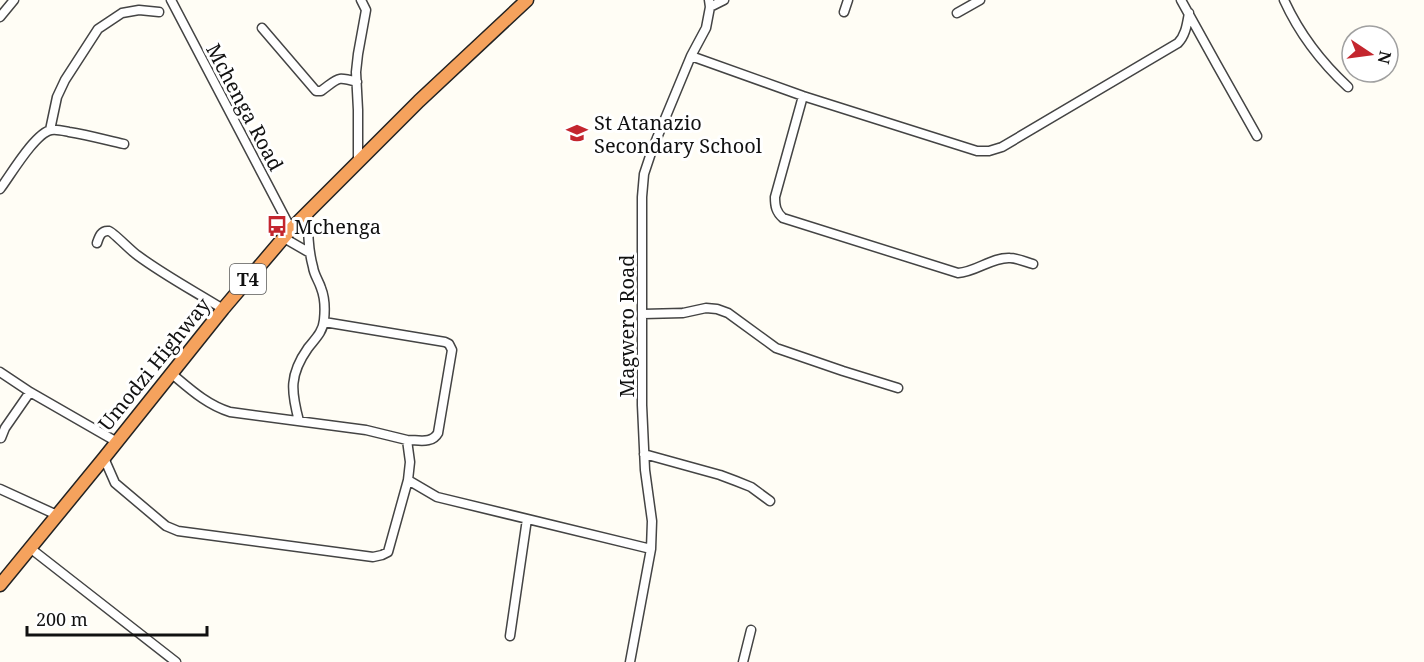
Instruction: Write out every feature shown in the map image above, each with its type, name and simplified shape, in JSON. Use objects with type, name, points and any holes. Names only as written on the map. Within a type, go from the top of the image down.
[{"type":"highway","name":"Umodzi Highway","points":[[2,577],[30,548],[223,309],[288,233],[358,161],[523,1]]},
{"type":"street","points":[[0,17],[14,0]]},
{"type":"street","name":"Mchenga Road","points":[[171,0],[288,233]]},
{"type":"street","points":[[358,161],[356,72],[366,10],[361,0]]},
{"type":"street","points":[[710,4],[724,0]]},
{"type":"street","points":[[844,12],[848,0]]},
{"type":"street","points":[[957,13],[980,0]]},
{"type":"street","points":[[1181,0],[1257,136]]},
{"type":"street","points":[[1284,0],[1307,42],[1348,87]]},
{"type":"street","name":"Magwero Road","points":[[630,662],[651,549],[652,520],[644,454],[642,405],[642,197],[644,174],[691,56],[706,28],[710,4]]},
{"type":"street","points":[[50,130],[57,97],[65,80],[98,29],[122,13],[139,10],[159,12]]},
{"type":"street","points":[[691,56],[803,96],[977,151],[989,152],[1002,147],[1178,42],[1185,33],[1189,13]]},
{"type":"street","points":[[261,28],[316,91],[321,91],[341,77],[357,82]]},
{"type":"street","points":[[803,96],[775,197],[775,208],[783,218],[958,273],[965,273],[1003,258],[1033,264]]},
{"type":"street","points":[[0,189],[27,151],[50,130],[124,144]]},
{"type":"street","points":[[299,421],[292,384],[296,371],[309,346],[320,333],[324,322],[322,290],[313,271],[310,253],[308,212]]},
{"type":"street","points":[[97,243],[100,234],[108,231],[112,233],[152,266],[223,309]]},
{"type":"street","points":[[288,233],[310,253]]},
{"type":"street","points":[[643,314],[717,309],[728,313],[776,348],[898,388]]},
{"type":"street","points":[[172,374],[208,402],[230,412],[366,430],[408,440],[430,441],[435,438],[438,433],[452,350],[450,344],[324,322]]},
{"type":"street","points":[[0,372],[117,442]]},
{"type":"street","points":[[1,438],[30,392]]},
{"type":"street","points":[[104,458],[115,483],[166,526],[178,531],[374,557],[388,552],[408,480],[410,462],[408,440]]},
{"type":"street","points":[[644,454],[720,475],[751,487],[770,501]]},
{"type":"street","points":[[408,480],[437,497],[651,549]]},
{"type":"street","points":[[0,489],[57,515]]},
{"type":"street","points":[[510,636],[528,519]]},
{"type":"street","points":[[30,548],[176,662]]},
{"type":"street","points":[[743,662],[751,630]]},
{"type":"place","name":"St Atanazio Secondary School","points":[[577,133]]},
{"type":"place","name":"Mchenga","points":[[277,226]]}]
